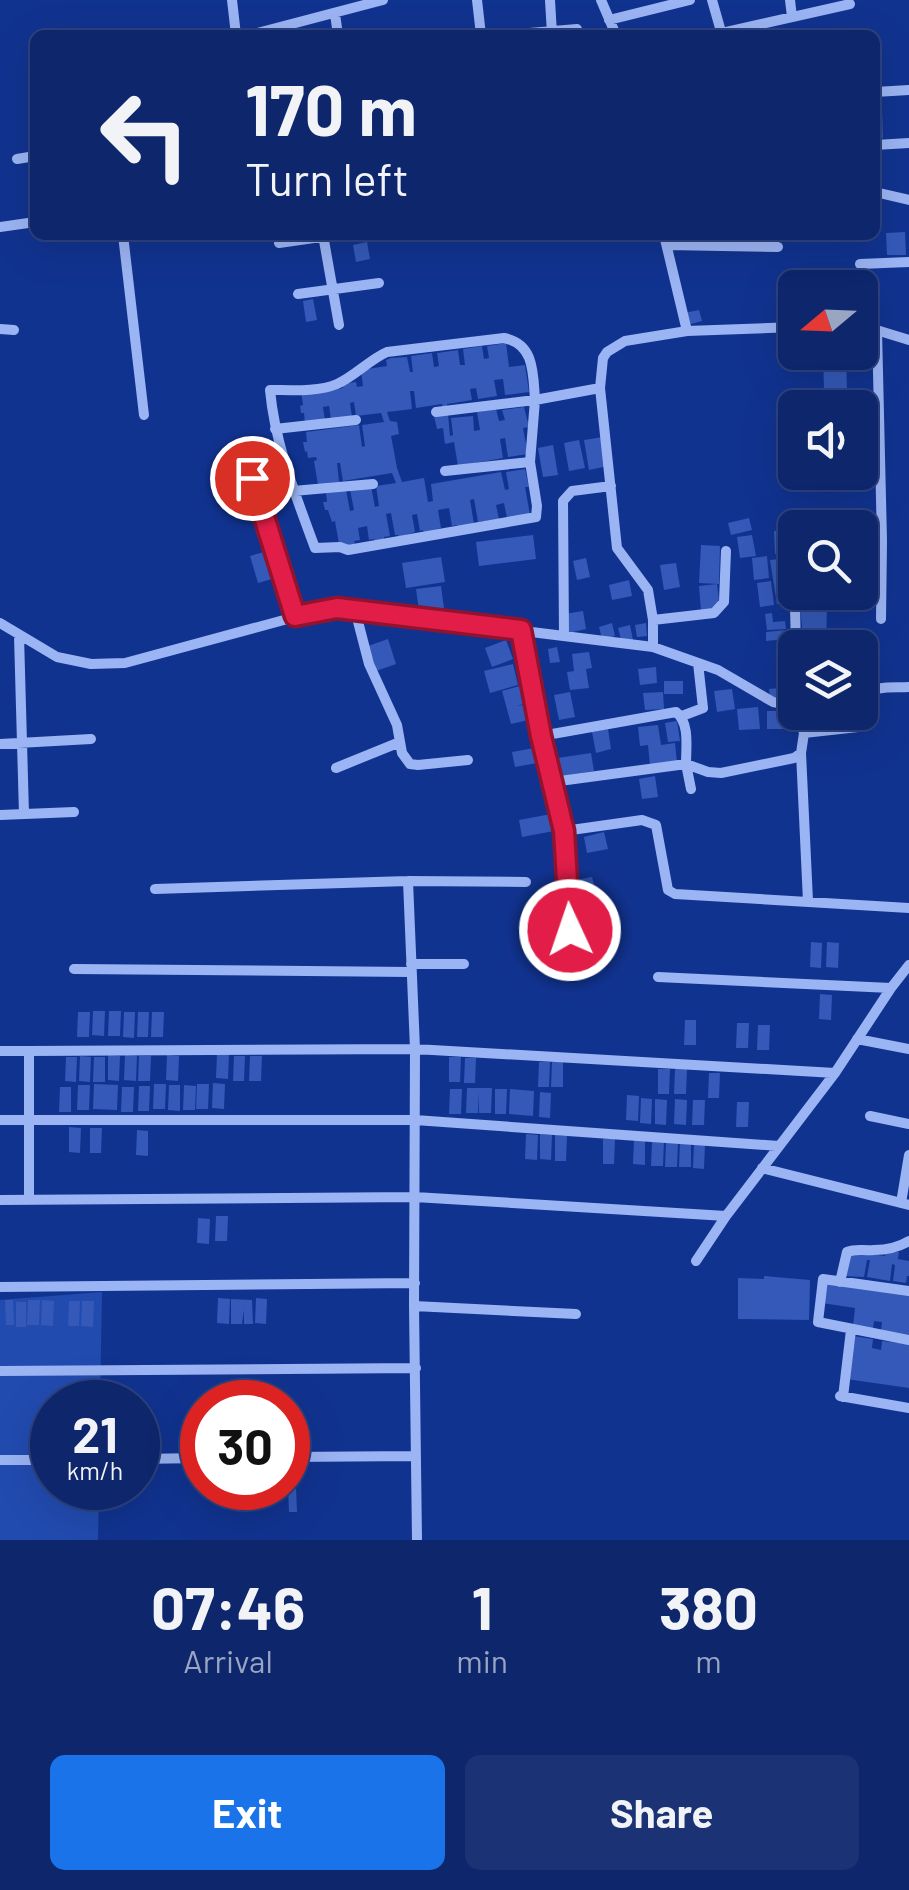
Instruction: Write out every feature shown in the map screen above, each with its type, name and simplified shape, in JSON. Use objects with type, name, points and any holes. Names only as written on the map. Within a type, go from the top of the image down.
[{"type":"street","points":[[232,0],[235,30]]},
{"type":"street","points":[[270,30],[383,0]]},
{"type":"street","points":[[477,0],[480,30]]},
{"type":"street","points":[[550,0],[552,30]]},
{"type":"street","points":[[601,0],[614,30]]},
{"type":"street","points":[[610,20],[690,0]]},
{"type":"street","points":[[712,0],[721,30]]},
{"type":"street","points":[[790,0],[792,17]]},
{"type":"street","points":[[738,30],[850,4]]},
{"type":"street","points":[[334,14],[337,30]]},
{"type":"street","points":[[880,92],[909,90]]},
{"type":"street","points":[[880,144],[909,143]]},
{"type":"street","points":[[17,159],[30,157]]},
{"type":"street","points":[[880,193],[909,200]]},
{"type":"street","points":[[0,228],[30,223]]},
{"type":"street","points":[[123,240],[144,415]]},
{"type":"street","points":[[279,244],[301,240]]},
{"type":"street","points":[[324,240],[339,324]]},
{"type":"street","points":[[687,331],[665,240],[778,247]]},
{"type":"street","points":[[860,264],[909,262]]},
{"type":"street","points":[[298,294],[378,283]]},
{"type":"street","points":[[652,646],[648,590],[618,548],[600,388],[603,358],[625,341],[687,331],[778,328]]},
{"type":"street","points":[[0,329],[14,330]]},
{"type":"street","points":[[878,330],[909,340]]},
{"type":"street","points":[[493,339],[513,340],[522,346],[532,363],[535,400],[530,462],[537,510],[534,518],[348,550],[315,548],[275,430],[270,390],[336,384],[387,352],[493,339]]},
{"type":"street","points":[[877,370],[881,619]]},
{"type":"street","points":[[436,412],[600,388]]},
{"type":"street","points":[[275,430],[356,420]]},
{"type":"street","points":[[445,471],[530,462]]},
{"type":"street","points":[[252,478],[295,616]]},
{"type":"street","points":[[294,490],[373,484]]},
{"type":"street","points":[[564,635],[563,500],[572,491],[611,486]]},
{"type":"street","points":[[653,620],[714,613],[720,608],[724,602],[726,551]]},
{"type":"street","points":[[0,624],[56,656],[91,664],[125,664],[337,608],[652,646],[726,675],[778,703]]},
{"type":"street","points":[[356,610],[370,664],[397,724],[405,759],[418,765],[468,760]]},
{"type":"street","points":[[521,630],[564,831],[570,930]]},
{"type":"street","points":[[19,636],[24,814]]},
{"type":"street","points":[[682,716],[703,708],[698,663]]},
{"type":"street","points":[[808,900],[801,753],[804,732],[858,728],[864,719],[866,692],[909,687]]},
{"type":"street","points":[[541,736],[676,712],[685,723],[690,789]]},
{"type":"street","points":[[0,744],[91,739]]},
{"type":"street","points":[[336,768],[400,742]]},
{"type":"street","points":[[552,782],[686,764],[721,773],[794,758],[801,753]]},
{"type":"street","points":[[0,814],[74,812]]},
{"type":"street","points":[[564,831],[651,822],[656,825],[668,890],[675,894],[909,908]]},
{"type":"street","points":[[408,882],[415,1050],[417,1540]]},
{"type":"street","points":[[154,889],[526,882]]},
{"type":"street","points":[[74,969],[411,968],[464,964]]},
{"type":"street","points":[[696,1261],[908,969]]},
{"type":"street","points":[[658,977],[891,988]]},
{"type":"street","points":[[857,1040],[909,1049]]},
{"type":"street","points":[[28,1050],[28,1199]]},
{"type":"street","points":[[0,1051],[415,1050],[835,1073]]},
{"type":"street","points":[[870,1116],[909,1124]]},
{"type":"street","points":[[0,1120],[414,1120],[780,1146]]},
{"type":"street","points":[[762,1168],[905,1204],[909,1155]]},
{"type":"street","points":[[0,1200],[415,1197],[726,1216]]},
{"type":"street","points":[[840,1282],[847,1252],[853,1248],[871,1251],[909,1241]]},
{"type":"street","points":[[909,1291],[822,1279],[818,1322],[909,1340]]},
{"type":"street","points":[[0,1286],[415,1282]]},
{"type":"street","points":[[414,1306],[576,1314]]},
{"type":"street","points":[[850,1330],[842,1397],[909,1408]]},
{"type":"street","points":[[0,1371],[416,1368]]},
{"type":"street","points":[[310,1457],[416,1456]]},
{"type":"street","points":[[0,1460],[30,1460]]},
{"type":"shaded area","points":[[102,1292],[100,1380],[30,1380],[30,1510],[99,1510],[98,1540],[0,1540],[0,1300]]},
{"type":"building","points":[[880,110],[882,110],[880,138]]},
{"type":"building","points":[[905,232],[906,255],[887,255],[886,233]]},
{"type":"building","points":[[367,242],[370,259],[356,262],[353,245]]},
{"type":"building","points":[[313,299],[317,320],[306,322],[303,301]]},
{"type":"building","points":[[699,310],[702,321],[687,325],[684,313]]},
{"type":"building","points":[[506,343],[509,367],[525,365],[529,392],[505,395],[503,379],[494,380],[497,396],[478,399],[476,388],[470,389],[472,400],[447,404],[450,436],[451,418],[473,416],[474,431],[480,430],[477,412],[496,409],[499,421],[505,420],[502,410],[524,407],[529,427],[523,428],[528,454],[508,457],[505,438],[500,439],[503,458],[458,466],[454,442],[445,444],[443,428],[437,429],[434,416],[443,414],[442,404],[416,408],[414,391],[410,391],[412,409],[387,412],[390,421],[397,422],[399,434],[391,436],[402,482],[424,478],[428,502],[433,501],[431,484],[501,472],[505,490],[509,489],[506,472],[525,469],[530,515],[507,518],[504,503],[496,505],[499,519],[478,522],[474,499],[470,500],[474,524],[457,529],[457,525],[452,526],[449,508],[438,510],[441,528],[424,533],[420,531],[417,514],[412,515],[415,532],[399,537],[395,535],[391,513],[386,514],[390,536],[384,540],[369,540],[367,526],[358,528],[360,540],[355,544],[339,544],[335,521],[325,510],[326,493],[346,490],[350,511],[354,510],[350,490],[371,486],[375,507],[379,506],[376,486],[396,483],[392,473],[343,481],[337,463],[339,482],[318,485],[316,457],[308,458],[305,452],[306,432],[359,425],[362,447],[362,425],[384,422],[381,413],[356,416],[354,402],[350,403],[352,417],[331,420],[329,406],[323,407],[325,421],[305,424],[301,390],[309,393],[356,382],[357,387],[363,386],[361,370],[387,366],[386,360],[391,358],[407,357],[413,372],[411,356],[432,353],[434,367],[439,366],[437,353],[458,350],[460,365],[465,365],[463,349],[482,346],[484,359],[489,358],[487,346]]},
{"type":"building","points":[[823,370],[846,370],[847,390],[824,390]]},
{"type":"building","points":[[603,437],[608,466],[589,470],[584,440]]},
{"type":"building","points":[[579,440],[585,468],[569,471],[564,443]]},
{"type":"building","points":[[553,445],[558,475],[543,477],[538,448]]},
{"type":"building","points":[[749,518],[752,530],[731,535],[728,523]]},
{"type":"building","points":[[774,531],[778,531],[778,554],[775,554]]},
{"type":"building","points":[[533,535],[536,559],[479,566],[476,542]]},
{"type":"building","points":[[752,535],[756,556],[740,558],[737,537]]},
{"type":"building","points":[[701,545],[720,546],[719,584],[699,583]]},
{"type":"building","points":[[264,552],[272,579],[258,583],[250,556]]},
{"type":"building","points":[[767,556],[769,578],[754,580],[752,558]]},
{"type":"building","points":[[441,557],[445,582],[406,588],[402,563]]},
{"type":"building","points":[[586,558],[590,577],[577,580],[573,561]]},
{"type":"building","points":[[778,559],[778,604],[777,604],[770,560]]},
{"type":"building","points":[[676,563],[680,587],[664,590],[660,565]]},
{"type":"building","points":[[629,580],[632,596],[612,600],[609,585]]},
{"type":"building","points":[[771,581],[774,605],[760,607],[757,583]]},
{"type":"building","points":[[717,584],[716,609],[701,611],[699,586]]},
{"type":"building","points":[[441,586],[444,608],[419,611],[416,589]]},
{"type":"building","points":[[800,610],[827,610],[826,630],[802,630]]},
{"type":"building","points":[[583,611],[586,629],[568,633],[564,614]]},
{"type":"building","points":[[772,613],[773,622],[785,621],[786,629],[767,630],[765,614]]},
{"type":"building","points":[[612,623],[615,636],[602,639],[599,627]]},
{"type":"building","points":[[646,623],[647,636],[637,637],[635,625]]},
{"type":"building","points":[[630,625],[633,640],[622,643],[618,628]]},
{"type":"building","points":[[778,631],[778,640],[766,641],[766,632]]},
{"type":"building","points":[[388,639],[396,664],[376,671],[368,646]]},
{"type":"building","points":[[506,640],[513,659],[492,667],[485,648]]},
{"type":"building","points":[[557,647],[560,662],[550,663],[548,649]]},
{"type":"building","points":[[589,652],[589,688],[570,690],[567,672],[574,671],[572,654]]},
{"type":"building","points":[[513,664],[518,685],[490,693],[484,671]]},
{"type":"building","points":[[656,667],[657,683],[640,685],[638,669]]},
{"type":"building","points":[[664,681],[683,681],[683,694],[664,694]]},
{"type":"building","points":[[527,684],[532,701],[517,706],[534,703],[537,718],[511,724],[502,691]]},
{"type":"building","points":[[778,688],[778,698],[770,698],[769,689]]},
{"type":"building","points":[[732,689],[735,709],[717,712],[714,691]]},
{"type":"building","points":[[570,692],[575,717],[559,720],[554,695]]},
{"type":"building","points":[[663,692],[664,709],[645,710],[643,693]]},
{"type":"building","points":[[758,707],[760,729],[739,730],[737,709]]},
{"type":"building","points":[[767,711],[778,711],[778,729],[767,729]]},
{"type":"building","points":[[677,721],[680,741],[668,742],[665,723]]},
{"type":"building","points":[[658,725],[661,745],[675,743],[677,763],[650,765],[648,745],[640,746],[638,727]]},
{"type":"building","points":[[608,729],[611,749],[596,753],[592,732]]},
{"type":"building","points":[[540,747],[543,762],[515,767],[512,752]]},
{"type":"building","points":[[591,753],[594,771],[554,777],[551,759]]},
{"type":"building","points":[[655,776],[658,797],[642,799],[639,779]]},
{"type":"building","points":[[551,814],[554,831],[522,837],[519,820]]},
{"type":"building","points":[[604,832],[608,849],[587,853],[584,837]]},
{"type":"building","points":[[592,877],[596,892],[574,896],[571,881]]},
{"type":"building","points":[[811,942],[822,943],[821,968],[810,967]]},
{"type":"building","points":[[827,942],[839,943],[838,968],[826,967]]},
{"type":"building","points":[[820,994],[832,995],[831,1020],[819,1019]]},
{"type":"building","points":[[93,1011],[105,1011],[104,1036],[92,1035]]},
{"type":"building","points":[[109,1011],[121,1011],[120,1036],[108,1036]]},
{"type":"building","points":[[78,1012],[90,1012],[89,1037],[77,1037]]},
{"type":"building","points":[[124,1012],[135,1012],[134,1038],[123,1037]]},
{"type":"building","points":[[138,1012],[149,1012],[148,1037],[137,1037]]},
{"type":"building","points":[[152,1012],[164,1012],[163,1037],[151,1037]]},
{"type":"building","points":[[685,1020],[696,1020],[696,1045],[684,1045]]},
{"type":"building","points":[[737,1023],[749,1023],[748,1048],[736,1048]]},
{"type":"building","points":[[758,1025],[770,1025],[769,1050],[757,1050]]},
{"type":"building","points":[[217,1053],[229,1054],[228,1079],[216,1078]]},
{"type":"building","points":[[108,1055],[120,1056],[119,1081],[108,1080]]},
{"type":"building","points":[[125,1055],[137,1056],[136,1081],[124,1080]]},
{"type":"building","points":[[167,1055],[179,1056],[178,1081],[166,1080]]},
{"type":"building","points":[[80,1056],[91,1057],[90,1082],[79,1081]]},
{"type":"building","points":[[139,1056],[151,1056],[150,1081],[138,1081]]},
{"type":"building","points":[[234,1056],[245,1056],[244,1081],[233,1081]]},
{"type":"building","points":[[250,1056],[262,1056],[261,1081],[249,1081]]},
{"type":"building","points":[[66,1057],[77,1057],[76,1082],[65,1081]]},
{"type":"building","points":[[94,1057],[105,1057],[105,1082],[93,1082]]},
{"type":"building","points":[[449,1057],[461,1057],[460,1082],[449,1082]]},
{"type":"building","points":[[465,1058],[476,1058],[475,1083],[464,1083]]},
{"type":"building","points":[[539,1062],[550,1062],[549,1087],[538,1087]]},
{"type":"building","points":[[552,1062],[563,1062],[563,1087],[551,1087]]},
{"type":"building","points":[[658,1069],[670,1069],[669,1094],[658,1094]]},
{"type":"building","points":[[675,1069],[687,1069],[686,1094],[674,1094]]},
{"type":"building","points":[[709,1073],[720,1073],[719,1098],[708,1098]]},
{"type":"building","points":[[213,1083],[225,1084],[224,1109],[212,1108]]},
{"type":"building","points":[[94,1084],[118,1085],[117,1110],[93,1109]]},
{"type":"building","points":[[154,1084],[166,1084],[165,1109],[153,1109]]},
{"type":"building","points":[[197,1084],[209,1084],[208,1109],[196,1109]]},
{"type":"building","points":[[78,1085],[90,1085],[89,1110],[77,1110]]},
{"type":"building","points":[[169,1085],[180,1085],[180,1111],[168,1110]]},
{"type":"building","points":[[184,1085],[196,1086],[195,1110],[183,1110]]},
{"type":"building","points":[[139,1086],[150,1086],[149,1111],[138,1111]]},
{"type":"building","points":[[60,1087],[71,1087],[71,1112],[59,1112]]},
{"type":"building","points":[[122,1087],[134,1087],[133,1112],[121,1112]]},
{"type":"building","points":[[467,1088],[492,1088],[491,1113],[479,1113],[478,1092],[478,1113],[466,1113]]},
{"type":"building","points":[[450,1089],[462,1089],[461,1114],[449,1114]]},
{"type":"building","points":[[495,1089],[507,1089],[506,1114],[495,1114]]},
{"type":"building","points":[[510,1089],[534,1091],[533,1116],[509,1114]]},
{"type":"building","points":[[540,1092],[551,1093],[550,1118],[539,1117]]},
{"type":"building","points":[[627,1095],[639,1096],[638,1121],[626,1120]]},
{"type":"building","points":[[641,1098],[652,1099],[651,1124],[640,1123]]},
{"type":"building","points":[[655,1099],[667,1100],[666,1125],[655,1124]]},
{"type":"building","points":[[675,1099],[687,1100],[686,1125],[674,1124]]},
{"type":"building","points":[[693,1100],[705,1100],[704,1125],[692,1125]]},
{"type":"building","points":[[737,1102],[749,1102],[748,1127],[736,1127]]},
{"type":"building","points":[[69,1127],[81,1128],[80,1153],[69,1152]]},
{"type":"building","points":[[90,1128],[102,1128],[101,1153],[90,1153]]},
{"type":"building","points":[[137,1130],[148,1131],[148,1156],[136,1155]]},
{"type":"building","points":[[526,1134],[538,1135],[537,1160],[525,1159]]},
{"type":"building","points":[[540,1134],[552,1135],[551,1160],[540,1159]]},
{"type":"building","points":[[555,1135],[567,1136],[566,1161],[555,1161]]},
{"type":"building","points":[[603,1139],[615,1139],[614,1164],[603,1164]]},
{"type":"building","points":[[634,1139],[645,1140],[645,1165],[633,1164]]},
{"type":"building","points":[[652,1141],[664,1141],[663,1166],[651,1166]]},
{"type":"building","points":[[680,1141],[691,1142],[691,1167],[679,1167]]},
{"type":"building","points":[[666,1142],[678,1142],[677,1167],[665,1167]]},
{"type":"building","points":[[694,1143],[705,1144],[704,1169],[693,1168]]},
{"type":"building","points":[[216,1216],[228,1216],[227,1241],[215,1241]]},
{"type":"building","points":[[198,1218],[210,1219],[209,1244],[197,1243]]},
{"type":"building","points":[[886,1250],[899,1252],[898,1259],[909,1261],[906,1283],[893,1281],[892,1264],[890,1281],[867,1277],[870,1260],[864,1277],[843,1276],[849,1251],[885,1256]]},
{"type":"building","points":[[738,1278],[810,1280],[809,1320],[738,1319]]},
{"type":"building","points":[[825,1282],[909,1294],[909,1336],[881,1331],[882,1322],[874,1321],[873,1329],[853,1326],[855,1308],[822,1303]]},
{"type":"building","points":[[218,1298],[230,1299],[229,1324],[217,1323]]},
{"type":"building","points":[[256,1298],[267,1299],[266,1324],[255,1323]]},
{"type":"building","points":[[231,1299],[252,1300],[253,1324],[244,1324],[244,1310],[242,1324],[231,1324]]},
{"type":"building","points":[[5,1300],[13,1300],[14,1325],[6,1325]]},
{"type":"building","points":[[28,1300],[40,1300],[39,1325],[27,1325]]},
{"type":"building","points":[[42,1300],[54,1301],[53,1326],[41,1325]]},
{"type":"building","points":[[69,1301],[80,1301],[79,1326],[68,1326]]},
{"type":"building","points":[[82,1301],[94,1301],[93,1327],[81,1326]]},
{"type":"building","points":[[16,1302],[26,1302],[26,1327],[16,1327]]},
{"type":"building","points":[[853,1336],[873,1339],[872,1348],[881,1350],[882,1341],[909,1344],[909,1388],[846,1379]]},
{"type":"route","points":[[252,478],[295,616],[337,608],[521,630],[564,831],[570,930]]}]
